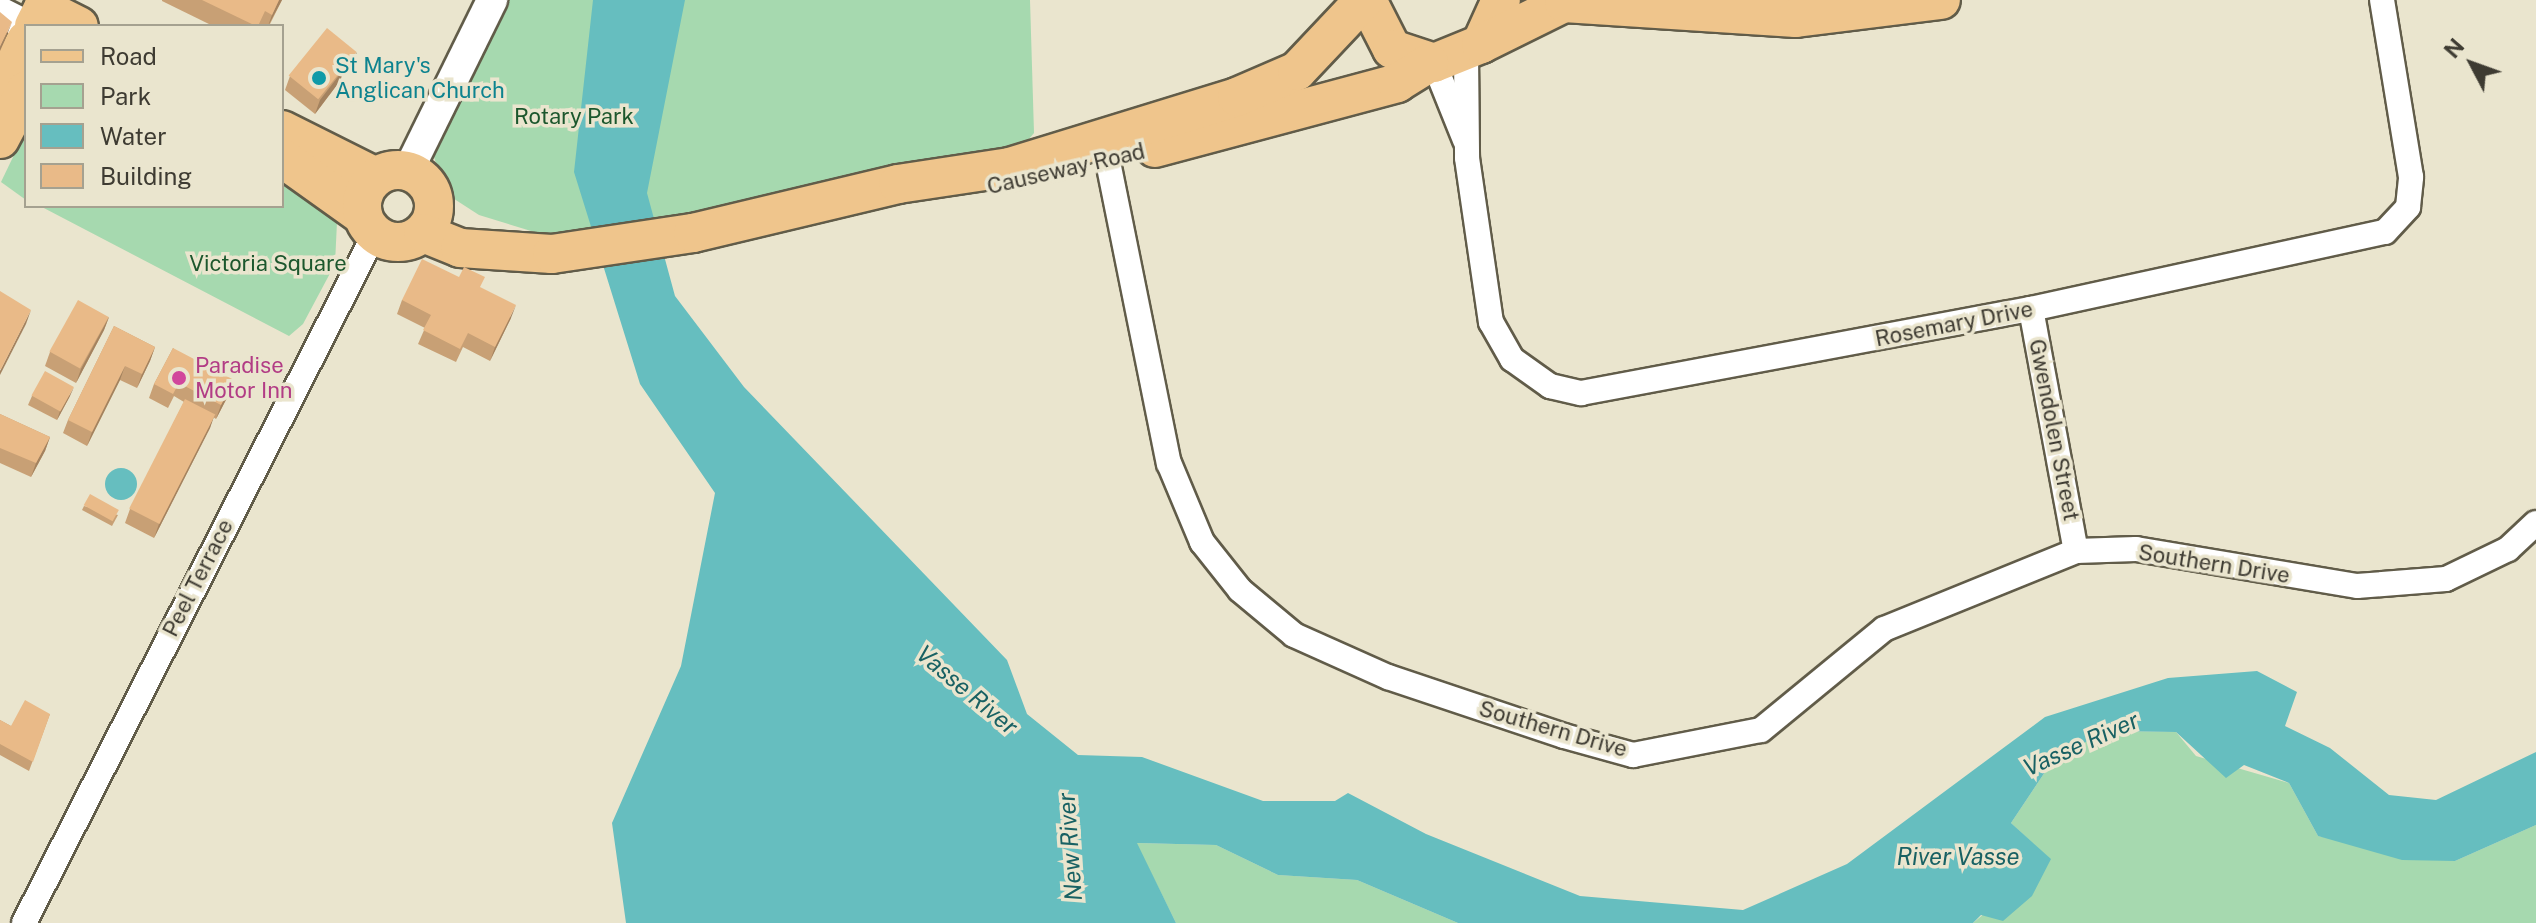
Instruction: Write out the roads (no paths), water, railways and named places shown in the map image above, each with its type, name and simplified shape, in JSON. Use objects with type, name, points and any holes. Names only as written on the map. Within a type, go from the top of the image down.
[{"type":"main road","points":[[1365,0],[1392,49],[1452,57],[1501,0]]},
{"type":"main road","name":"Causeway Road","points":[[1106,151],[1297,71],[1365,0]]},
{"type":"main road","name":"Causeway Road","points":[[429,218],[552,254],[693,233],[1106,151],[1397,83],[1564,3],[1796,18],[1941,0]]},
{"type":"main road","points":[[0,139],[19,91]]},
{"type":"main road","points":[[284,131],[428,186],[429,218],[401,243],[368,225],[284,160]]},
{"type":"main road","points":[[368,225],[364,194],[392,174]]},
{"type":"street","points":[[392,174],[492,0]]},
{"type":"street","name":"Rosemary Drive","points":[[1452,57],[1491,322],[1512,359],[1550,386],[1615,389],[2031,309],[2385,232],[2408,207],[2411,177],[2382,0]]},
{"type":"street","points":[[0,12],[48,17]]},
{"type":"street","name":"Rosemary Drive","points":[[1452,57],[1471,121],[1465,140]]},
{"type":"street","name":"Southern Drive","points":[[1106,151],[1169,463],[1202,542],[1240,590],[1294,635],[1388,677],[1633,755],[1761,730],[1884,629],[2076,551],[2165,553],[2357,586],[2446,579],[2508,549],[2536,523]]},
{"type":"street","name":"Peel Terrace","points":[[24,923],[368,225]]},
{"type":"street","name":"Gwendolen Street","points":[[2031,309],[2076,551]]},
{"type":"water","points":[[593,0],[685,0],[647,193],[675,296],[744,387],[1007,660],[1027,714],[1078,755],[1142,757],[1263,801],[1335,801],[1348,793],[1426,834],[1580,896],[1743,910],[1847,864],[2045,717],[2168,678],[2257,671],[2297,692],[2285,726],[2330,748],[2389,795],[2436,800],[2536,752],[2536,825],[2455,861],[2402,860],[2318,836],[2289,783],[2244,765],[2226,778],[2176,732],[2108,731],[2055,757],[2011,823],[2051,859],[2032,896],[2003,921],[1981,915],[1973,923],[1458,923],[1357,880],[1278,875],[1216,845],[1137,843],[1176,923],[626,923],[612,823],[681,666],[715,493],[640,384],[574,172]]},
{"type":"water","points":[[121,468],[132,473],[137,484],[132,495],[121,500],[110,495],[105,484],[110,473]]},
{"type":"place","name":"St Mary's Anglican Church","points":[[319,78]]},
{"type":"place","name":"Paradise Motor Inn","points":[[179,378]]},
{"type":"park label","name":"Rotary Park","points":[[574,117]]},
{"type":"park label","name":"Victoria Square","points":[[268,264]]},
{"type":"water label","name":"Vasse River","points":[[967,690]]},
{"type":"water label","name":"Vasse River","points":[[2081,744]]},
{"type":"water label","name":"New River","points":[[1070,847]]},
{"type":"water label","name":"River Vasse","points":[[1958,857]]}]
